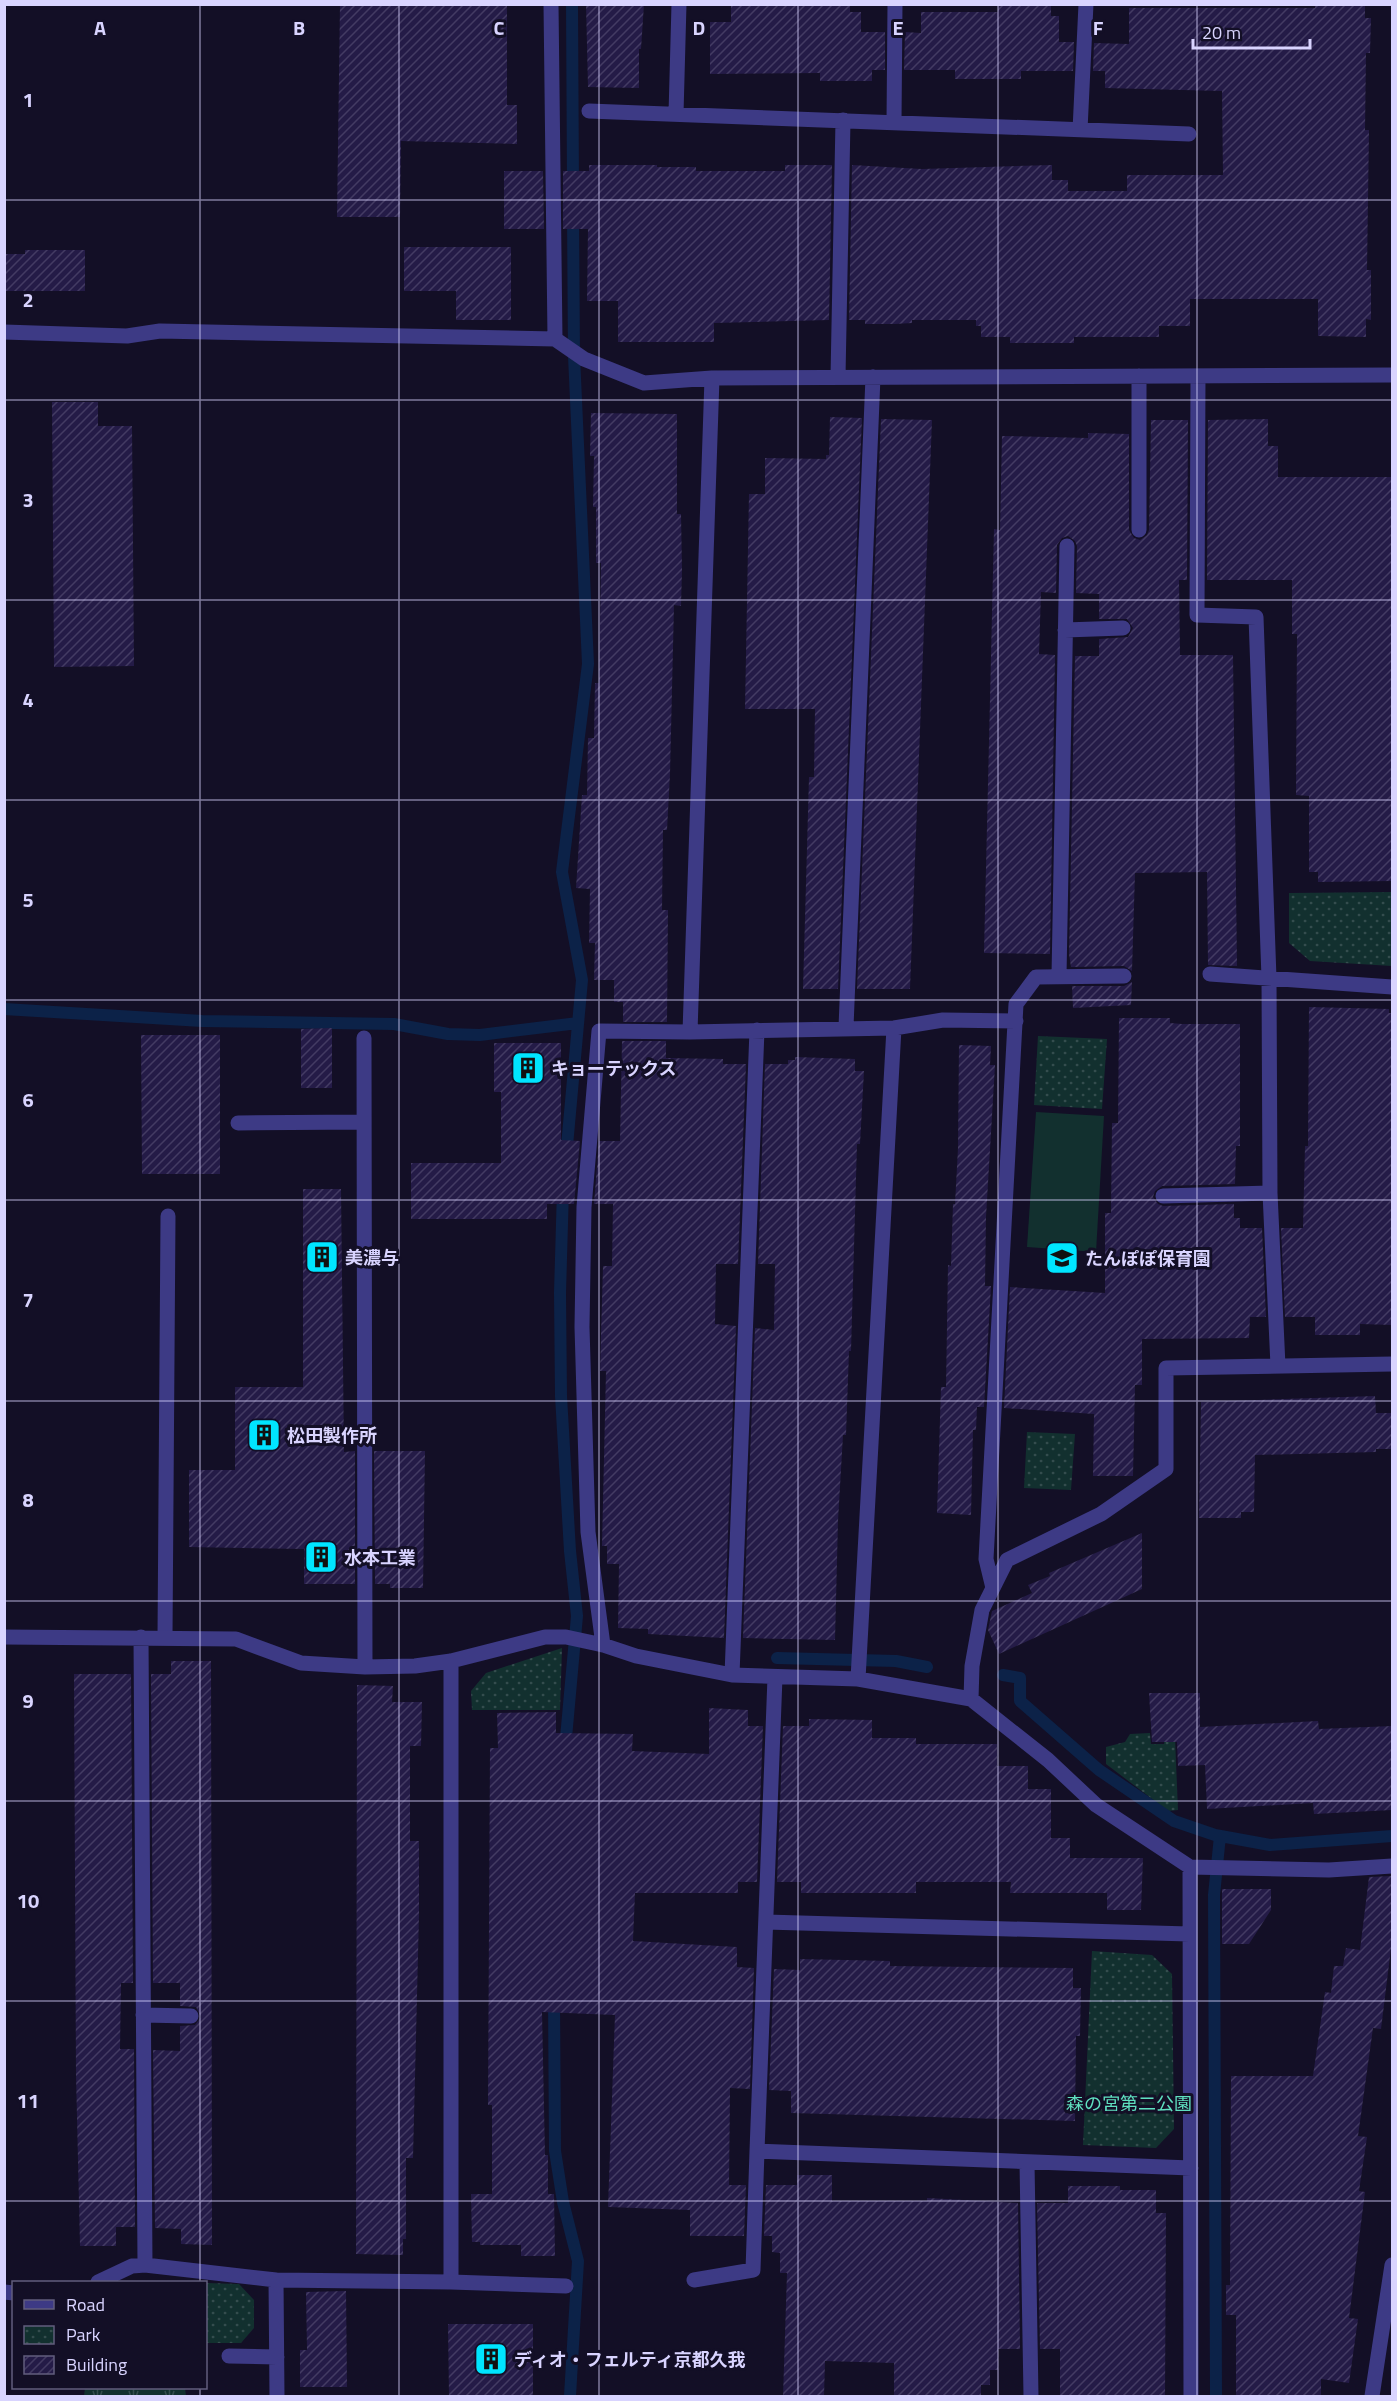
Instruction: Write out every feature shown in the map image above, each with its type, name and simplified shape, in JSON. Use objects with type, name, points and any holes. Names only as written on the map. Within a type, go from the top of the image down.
[{"type":"street","points":[[551,4],[561,344]]},
{"type":"street","points":[[676,114],[679,4]]},
{"type":"street","points":[[894,122],[895,4]]},
{"type":"street","points":[[1080,130],[1086,4]]},
{"type":"street","points":[[589,111],[1189,134]]},
{"type":"street","points":[[838,377],[843,120]]},
{"type":"street","points":[[4,332],[127,336],[160,332],[561,344],[584,360],[644,383],[712,378],[1392,375]]},
{"type":"street","points":[[1139,530],[1140,376]]},
{"type":"street","points":[[1198,376],[1197,615],[1256,617],[1269,978],[1270,1193],[1278,1366]]},
{"type":"street","points":[[846,1027],[873,377]]},
{"type":"street","points":[[690,1032],[712,378]]},
{"type":"street","points":[[1059,976],[1067,546]]},
{"type":"street","points":[[1065,630],[1123,628]]},
{"type":"street","points":[[1210,974],[1392,987]]},
{"type":"street","points":[[993,1588],[986,1559],[1016,1004],[1036,977],[1125,976]]},
{"type":"street","points":[[603,1645],[588,1532],[582,1327],[584,1207],[599,1031],[690,1032],[846,1027],[894,1028],[943,1020],[1016,1021]]},
{"type":"street","points":[[859,1665],[894,1028]]},
{"type":"street","points":[[732,1675],[757,1030]]},
{"type":"street","points":[[364,1038],[365,1667]]},
{"type":"street","points":[[238,1123],[364,1122]]},
{"type":"street","points":[[1162,1196],[1270,1193]]},
{"type":"street","points":[[165,1637],[168,1216]]},
{"type":"street","points":[[970,1699],[972,1666],[982,1610],[1007,1560],[1101,1514],[1166,1469],[1166,1368],[1392,1364]]},
{"type":"street","points":[[4,1637],[236,1639],[301,1663],[365,1667],[415,1666],[451,1661],[545,1637],[566,1637],[586,1640],[636,1656],[732,1675],[775,1677],[859,1665],[970,1699],[1048,1760],[1095,1805],[1190,1867],[1329,1870],[1392,1866]]},
{"type":"street","points":[[141,1637],[145,2265]]},
{"type":"street","points":[[451,1661],[451,2282]]},
{"type":"street","points":[[694,2280],[753,2270],[775,1677]]},
{"type":"street","points":[[1190,1867],[1191,2397]]},
{"type":"street","points":[[766,1922],[1189,1934]]},
{"type":"street","points":[[143,2015],[191,2016]]},
{"type":"street","points":[[757,2151],[1191,2168]]},
{"type":"street","points":[[1027,2163],[1031,2397]]},
{"type":"street","points":[[102,2281],[132,2266],[145,2265],[276,2280],[566,2286]]},
{"type":"street","points":[[1372,2397],[1392,2265]]},
{"type":"street","points":[[276,2280],[277,2397]]},
{"type":"street","points":[[229,2356],[277,2357]]},
{"type":"green space","points":[[1392,892],[1392,966],[1310,961],[1289,943],[1289,893]]},
{"type":"green space","points":[[1038,1036],[1107,1039],[1102,1109],[1034,1105]]},
{"type":"green space","points":[[1036,1112],[1104,1116],[1096,1252],[1027,1247]]},
{"type":"green space","points":[[1027,1432],[1075,1434],[1071,1490],[1024,1488]]},
{"type":"green space","points":[[562,1648],[560,1710],[472,1710],[471,1691],[486,1673]]},
{"type":"green space","points":[[1150,1733],[1151,1744],[1164,1744],[1165,1738],[1175,1738],[1178,1810],[1168,1811],[1106,1764],[1106,1747],[1125,1742],[1130,1734]]},
{"type":"green space","name":"森の宮第二公園","points":[[1092,1951],[1152,1955],[1172,1974],[1174,2129],[1156,2148],[1083,2145]]},
{"type":"green space","points":[[207,2283],[239,2284],[254,2300],[254,2328],[241,2343],[207,2343]]},
{"type":"green space","points":[[85,2389],[185,2389],[186,2396],[84,2396]]},
{"type":"building","points":[[340,4],[507,4],[507,105],[517,105],[517,144],[401,141],[400,217],[337,217]]},
{"type":"building","points":[[586,4],[644,4],[641,49],[639,49],[639,88],[588,87]]},
{"type":"building","points":[[731,4],[850,4],[850,12],[861,12],[861,32],[885,32],[885,70],[872,70],[872,81],[820,81],[820,73],[710,74],[710,22],[731,22]]},
{"type":"building","points":[[998,4],[1051,4],[1051,16],[1059,16],[1059,42],[1074,42],[1073,71],[1021,71],[1021,79],[955,79],[955,70],[904,70],[905,32],[921,33],[921,12],[998,12]]},
{"type":"building","points":[[1315,4],[1365,4],[1365,18],[1371,18],[1370,53],[1366,53],[1365,130],[1369,130],[1367,270],[1371,270],[1371,320],[1366,319],[1366,337],[1318,336],[1318,299],[1190,299],[1190,326],[1159,326],[1159,337],[1074,337],[1074,343],[1010,343],[1010,337],[981,337],[981,326],[976,326],[976,320],[912,320],[912,323],[865,324],[865,320],[849,320],[852,165],[922,169],[1052,165],[1052,180],[1068,180],[1068,191],[1127,191],[1127,175],[1223,175],[1222,91],[1105,88],[1105,71],[1093,71],[1094,43],[1129,44],[1129,8],[1315,8]]},
{"type":"building","points":[[589,165],[696,167],[696,171],[785,171],[785,165],[832,165],[829,320],[714,323],[714,342],[618,342],[618,301],[587,301],[588,229],[563,229],[563,171],[589,171]]},
{"type":"building","points":[[504,171],[543,171],[544,229],[504,229]]},
{"type":"building","points":[[404,247],[511,247],[511,320],[456,320],[456,291],[404,291]]},
{"type":"building","points":[[25,250],[85,250],[85,291],[4,291],[4,254],[25,254]]},
{"type":"building","points":[[52,402],[98,402],[98,426],[132,426],[134,666],[54,667]]},
{"type":"building","points":[[591,413],[677,414],[677,514],[681,514],[682,570],[681,606],[674,605],[670,774],[667,830],[663,830],[662,910],[668,910],[667,1022],[623,1022],[623,1002],[614,1002],[614,980],[594,980],[595,943],[589,943],[590,889],[576,888],[582,795],[587,795],[588,738],[594,738],[595,683],[599,683],[601,563],[596,563],[596,507],[593,507],[594,456],[590,456]]},
{"type":"building","points":[[830,417],[862,418],[838,989],[803,989],[809,777],[814,777],[815,709],[745,709],[749,494],[765,494],[765,458],[826,459],[826,455],[829,455]]},
{"type":"building","points":[[881,419],[932,420],[910,989],[857,989]]},
{"type":"building","points":[[1268,419],[1268,446],[1278,446],[1278,477],[1392,477],[1392,881],[1318,882],[1318,872],[1309,872],[1309,796],[1296,795],[1297,634],[1292,634],[1292,580],[1207,580],[1208,420]]},
{"type":"building","points":[[1151,420],[1188,420],[1187,580],[1179,580],[1180,655],[1233,655],[1237,966],[1208,965],[1207,872],[1135,873],[1132,971],[1124,966],[1071,967],[1069,954],[1075,656],[1099,656],[1099,639],[1128,637],[1133,628],[1127,619],[1099,619],[1099,594],[1076,593],[1077,546],[1075,541],[1068,536],[1062,538],[1057,545],[1056,593],[1041,592],[1039,654],[1055,655],[1050,954],[984,953],[994,529],[1000,530],[1002,436],[1088,438],[1088,433],[1129,434],[1129,530],[1134,538],[1140,540],[1147,535],[1149,530]]},
{"type":"building","points":[[1132,982],[1131,1005],[1073,1008],[1072,986],[1124,986]]},
{"type":"building","points":[[1309,1007],[1389,1009],[1389,1013],[1392,1013],[1392,1325],[1360,1324],[1360,1335],[1315,1335],[1315,1317],[1285,1317],[1281,1228],[1303,1228],[1305,1146],[1308,1146]]},
{"type":"building","points":[[1119,1018],[1170,1018],[1170,1023],[1182,1024],[1240,1024],[1240,1146],[1236,1146],[1235,1184],[1162,1186],[1155,1191],[1153,1197],[1158,1204],[1163,1206],[1234,1204],[1234,1218],[1240,1218],[1240,1228],[1262,1228],[1266,1317],[1250,1317],[1249,1338],[1142,1339],[1142,1385],[1135,1385],[1133,1476],[1093,1476],[1094,1414],[1004,1408],[1010,1287],[1105,1293],[1105,1213],[1111,1213],[1112,1123],[1118,1123]]},
{"type":"building","points":[[332,1028],[332,1088],[301,1088],[301,1029]]},
{"type":"building","points":[[141,1035],[220,1035],[220,1174],[142,1174]]},
{"type":"building","points":[[622,1041],[666,1041],[666,1058],[723,1059],[723,1064],[746,1064],[738,1264],[716,1264],[715,1324],[736,1326],[724,1638],[648,1634],[648,1629],[618,1628],[619,1564],[607,1564],[607,1546],[602,1546],[606,1371],[600,1371],[603,1266],[612,1266],[613,1204],[594,1204],[599,1141],[620,1141]]},
{"type":"building","points":[[494,1043],[561,1043],[561,1140],[580,1141],[574,1204],[547,1204],[547,1219],[411,1219],[411,1163],[501,1163],[501,1092],[494,1092]]},
{"type":"building","points":[[959,1045],[991,1046],[990,1065],[995,1065],[986,1217],[985,1286],[991,1286],[984,1407],[977,1407],[976,1430],[973,1430],[971,1515],[937,1513],[941,1387],[946,1387],[948,1265],[951,1266],[958,1148]]},
{"type":"building","points":[[795,1057],[855,1059],[855,1071],[864,1071],[860,1144],[857,1144],[851,1351],[849,1351],[846,1435],[843,1435],[838,1521],[835,1640],[743,1638],[755,1328],[774,1330],[775,1264],[758,1264],[765,1064],[788,1064],[788,1060],[795,1060]]},
{"type":"building","points":[[303,1189],[341,1189],[344,1452],[355,1451],[355,1584],[304,1584],[304,1549],[189,1547],[189,1470],[235,1470],[235,1387],[303,1387]]},
{"type":"building","points":[[1375,1396],[1376,1413],[1392,1413],[1392,1449],[1376,1449],[1376,1452],[1255,1455],[1254,1512],[1241,1512],[1241,1518],[1199,1518],[1201,1402]]},
{"type":"building","points":[[374,1451],[425,1451],[423,1588],[390,1588],[390,1584],[375,1584]]},
{"type":"building","points":[[1142,1533],[1142,1589],[999,1654],[988,1630],[992,1611],[1032,1593],[1028,1585],[1050,1576],[1049,1573]]},
{"type":"building","points":[[171,1661],[211,1661],[212,2245],[181,2244],[181,2229],[155,2228],[153,2050],[180,2051],[180,2026],[195,2025],[201,2017],[196,2007],[180,2006],[180,1983],[153,1983],[151,1674],[171,1674]]},
{"type":"building","points":[[74,1674],[131,1674],[133,1983],[121,1983],[120,2049],[134,2049],[135,2227],[116,2227],[116,2246],[80,2246],[76,2075]]},
{"type":"building","points":[[357,1685],[393,1686],[392,1702],[422,1702],[421,1746],[410,1746],[410,1841],[419,1841],[419,1915],[413,2158],[406,2158],[406,2239],[403,2239],[403,2255],[356,2254]]},
{"type":"building","points":[[1149,1693],[1200,1693],[1200,1727],[1318,1721],[1319,1729],[1392,1726],[1392,1810],[1314,1814],[1313,1803],[1207,1809],[1205,1765],[1178,1766],[1177,1742],[1152,1742]]},
{"type":"building","points":[[709,1708],[748,1710],[748,1726],[763,1726],[757,1882],[738,1882],[738,1893],[635,1893],[633,1941],[737,1947],[737,1967],[754,1968],[750,2089],[730,2088],[729,2185],[746,2185],[744,2236],[690,2236],[690,2210],[608,2207],[615,2015],[542,2012],[545,2155],[548,2155],[548,2194],[554,2194],[555,2256],[521,2256],[521,2245],[480,2245],[480,2242],[472,2242],[471,2194],[492,2194],[492,2105],[488,2105],[490,1748],[498,1748],[497,1713],[556,1712],[556,1733],[633,1734],[632,1751],[709,1754]]},
{"type":"building","points":[[809,1719],[872,1720],[872,1738],[916,1738],[916,1744],[997,1744],[997,1766],[1028,1766],[1028,1789],[1051,1789],[1051,1838],[1070,1838],[1070,1858],[1143,1858],[1141,1910],[1107,1910],[1107,1893],[1010,1893],[1011,1882],[916,1882],[916,1893],[801,1893],[801,1882],[777,1882],[783,1726],[809,1726]]},
{"type":"building","points":[[1392,1876],[1392,1940],[1381,2029],[1373,2028],[1358,2136],[1367,2137],[1359,2191],[1365,2192],[1349,2318],[1358,2319],[1349,2383],[1321,2379],[1321,2397],[1236,2397],[1236,2315],[1226,2315],[1226,2285],[1230,2285],[1231,2076],[1313,2076],[1325,1992],[1331,1993],[1334,1966],[1343,1966],[1346,1948],[1360,1950],[1369,1877]]},
{"type":"building","points":[[1222,1889],[1271,1889],[1271,1910],[1249,1944],[1222,1944]]},
{"type":"building","points":[[800,1959],[890,1961],[890,1966],[1073,1968],[1073,1988],[1081,1988],[1080,2036],[1076,2036],[1075,2121],[791,2113],[791,2091],[769,2090],[774,1969],[800,1970]]},
{"type":"building","points":[[797,2175],[832,2175],[832,2201],[927,2201],[927,2198],[1018,2203],[1020,2349],[998,2349],[998,2370],[990,2370],[990,2385],[981,2385],[981,2397],[894,2397],[894,2363],[825,2361],[824,2397],[783,2397],[787,2273],[780,2273],[780,2253],[772,2252],[772,2236],[764,2236],[766,2185],[797,2185]]},
{"type":"building","points":[[1068,2186],[1120,2186],[1120,2190],[1156,2190],[1156,2213],[1166,2213],[1165,2397],[1060,2397],[1060,2349],[1040,2349],[1037,2203],[1068,2203]]},
{"type":"building","points":[[346,2291],[347,2387],[300,2387],[300,2350],[307,2350],[306,2292]]},
{"type":"building","name":"ディオ・フェルティ京都久我","points":[[448,2324],[533,2324],[533,2397],[449,2397]]},
{"type":"waterway","points":[[572,4],[573,186]]},
{"type":"waterway","points":[[566,1157],[582,980],[562,872],[588,664],[574,356],[573,213]]},
{"type":"waterway","points":[[4,1009],[202,1021],[394,1024],[448,1034],[480,1035],[578,1023]]},
{"type":"waterway","points":[[563,1189],[560,1293],[561,1396],[570,1551],[577,1616],[565,1749]]},
{"type":"waterway","points":[[777,1658],[896,1661],[927,1667]]},
{"type":"waterway","points":[[1003,1675],[1020,1678],[1020,1701],[1099,1770],[1174,1821],[1215,1835],[1270,1845],[1392,1836]]},
{"type":"waterway","points":[[1216,2396],[1214,1895],[1220,1836]]},
{"type":"waterway","points":[[554,1997],[555,2151],[563,2202],[578,2261],[570,2396]]},
{"type":"place","name":"キョーテックス","points":[[528,1068]]},
{"type":"place","name":"美濃与","points":[[322,1257]]},
{"type":"place","name":"たんぽぽ保育園","points":[[1062,1258]]},
{"type":"place","name":"松田製作所","points":[[264,1435]]},
{"type":"place","name":"水本工業","points":[[321,1557]]},
{"type":"place","name":"ディオ・フェルティ京都久我","points":[[491,2359]]}]
